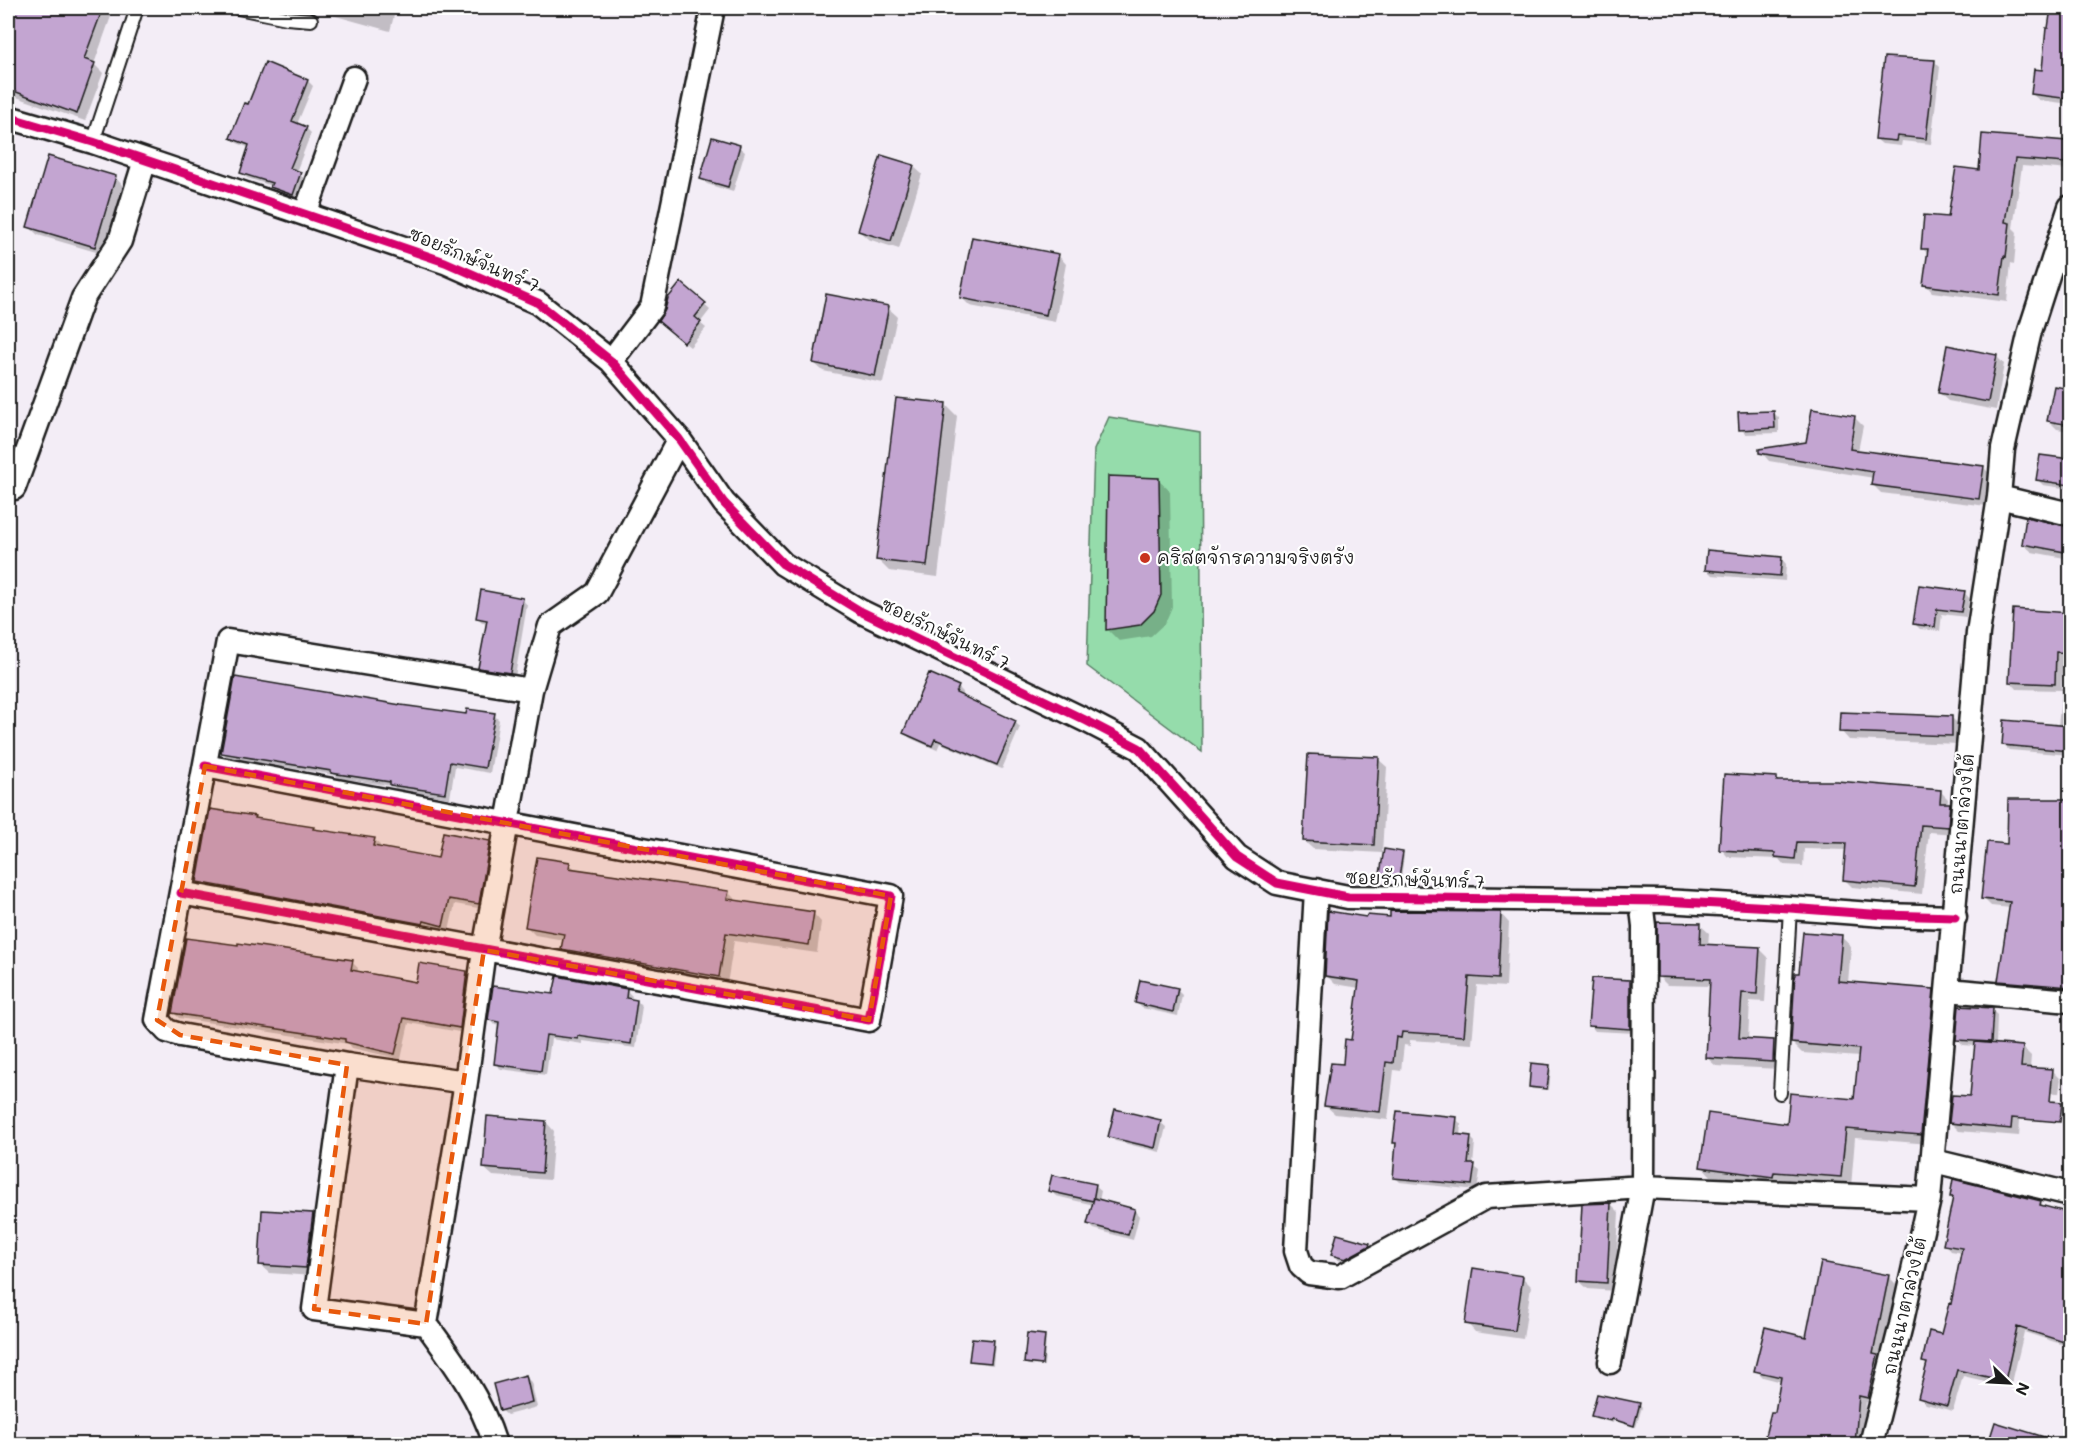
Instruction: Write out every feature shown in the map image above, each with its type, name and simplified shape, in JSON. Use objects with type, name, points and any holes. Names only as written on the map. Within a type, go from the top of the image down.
[{"type":"street","points":[[611,362],[652,307],[713,8]]},
{"type":"street","points":[[305,214],[354,78]]},
{"type":"street","name":"ซอยรักษ์จันทร์ 7","points":[[8,117],[93,142],[444,262],[538,303],[611,362],[679,440],[724,503],[783,564],[860,611],[1139,748],[1237,857],[1277,883],[1348,897],[1641,901],[1955,917]]},
{"type":"street","points":[[8,487],[14,488],[83,298],[120,241],[145,160]]},
{"type":"street","name":"ถนนนาตาล่วงใต้","points":[[1871,1444],[1929,1199],[1978,633],[1999,497],[2003,449],[2030,331],[2070,207]]},
{"type":"street","points":[[495,1444],[489,1423],[463,1375],[426,1324],[506,822],[531,690],[550,626],[597,593],[679,440]]},
{"type":"street","points":[[1999,497],[2070,514]]},
{"type":"street","points":[[466,1082],[347,1065],[180,1035],[167,1031],[158,1020],[228,641],[531,690]]},
{"type":"street","points":[[181,893],[869,1020],[891,896],[205,766]]},
{"type":"street","points":[[1316,890],[1296,1251],[1301,1266],[1309,1274],[1340,1277],[1486,1197],[1643,1187],[1929,1199]]},
{"type":"street","points":[[1610,1362],[1643,1187],[1644,926],[1641,901]]},
{"type":"street","points":[[1948,990],[2070,1001]]},
{"type":"street","points":[[347,1065],[314,1309],[426,1324]]},
{"type":"street","points":[[1934,1161],[2070,1194]]},
{"type":"lane","points":[[93,142],[137,8]]},
{"type":"lane","points":[[238,8],[287,18],[311,20]]},
{"type":"lane","points":[[1780,1093],[1790,908]]},
{"type":"highlighted area","points":[[205,766],[891,896],[869,1020],[484,950],[426,1324],[314,1309],[347,1065],[180,1035],[157,1020]]},
{"type":"green space","name":"คริสตจักรความจริงตรัง","points":[[1109,417],[1200,432],[1202,752],[1087,666],[1094,450]]},
{"type":"building","points":[[8,8],[103,8],[84,59],[95,63],[77,114],[8,89]]},
{"type":"building","points":[[2051,8],[2070,8],[2070,99],[2031,94],[2034,69],[2042,70],[2046,28],[2048,28]]},
{"type":"building","points":[[1884,57],[1935,60],[1926,139],[1897,136],[1896,141],[1875,139]]},
{"type":"building","points":[[265,62],[308,80],[292,121],[307,127],[290,168],[301,172],[293,195],[270,187],[272,183],[240,173],[249,145],[230,138],[244,103],[248,104]]},
{"type":"building","points":[[1982,134],[2067,141],[2065,163],[2015,159],[2005,222],[2010,223],[1999,295],[1923,285],[1928,249],[1921,249],[1924,215],[1948,217],[1956,167],[1979,170]]},
{"type":"building","points":[[712,137],[740,145],[728,187],[700,179]]},
{"type":"building","points":[[881,155],[914,165],[891,241],[858,231]]},
{"type":"building","points":[[48,156],[116,176],[95,247],[27,227]]},
{"type":"building","points":[[972,237],[1059,254],[1046,315],[960,298]]},
{"type":"building","points":[[681,282],[706,303],[695,317],[701,322],[684,343],[658,321],[665,310],[668,298]]},
{"type":"building","points":[[826,294],[889,306],[875,376],[813,363]]},
{"type":"building","points":[[1947,345],[1997,355],[1988,402],[1938,393]]},
{"type":"building","points":[[2054,386],[2070,389],[2070,425],[2047,421]]},
{"type":"building","points":[[896,398],[946,403],[927,566],[876,560]]},
{"type":"building","points":[[1812,409],[1855,416],[1850,449],[1984,466],[1979,499],[1871,485],[1873,472],[1759,453],[1759,449],[1806,442]]},
{"type":"building","points":[[1774,411],[1775,428],[1739,430],[1738,412]]},
{"type":"building","points":[[2040,455],[2070,459],[2070,485],[2036,480]]},
{"type":"building","points":[[1108,476],[1159,478],[1161,595],[1154,611],[1140,625],[1106,630]]},
{"type":"building","points":[[2026,517],[2070,527],[2070,553],[2022,544]]},
{"type":"building","points":[[1707,550],[1782,557],[1780,576],[1705,570]]},
{"type":"building","points":[[1919,585],[1965,591],[1961,612],[1937,609],[1935,627],[1913,624]]},
{"type":"building","points":[[481,590],[523,598],[510,673],[478,668],[487,620],[476,618]]},
{"type":"building","points":[[2013,609],[2070,613],[2069,653],[2056,652],[2055,684],[2009,682]]},
{"type":"building","points":[[929,673],[959,686],[956,693],[1016,721],[997,765],[935,739],[932,746],[903,733]]},
{"type":"building","points":[[235,677],[466,714],[467,709],[495,713],[485,768],[450,762],[445,793],[221,753]]},
{"type":"building","points":[[1840,712],[1952,716],[1952,736],[1839,732]]},
{"type":"building","points":[[2004,720],[2070,726],[2070,751],[2002,745]]},
{"type":"building","points":[[1308,754],[1379,757],[1374,845],[1303,841]]},
{"type":"building","points":[[1724,774],[1777,777],[1777,781],[1837,781],[1941,790],[1940,803],[1950,803],[1948,827],[1921,825],[1915,887],[1843,880],[1846,843],[1797,842],[1795,859],[1775,857],[1775,853],[1719,850]]},
{"type":"building","points":[[2008,799],[2070,799],[2070,987],[1998,981],[2010,902],[1981,899],[1987,842],[2007,844]]},
{"type":"building","points":[[210,809],[314,827],[313,829],[375,838],[373,846],[438,858],[443,832],[490,841],[479,904],[449,899],[443,926],[197,882]]},
{"type":"building","points":[[1384,849],[1403,852],[1399,877],[1380,874]]},
{"type":"building","points":[[537,857],[570,862],[569,868],[729,891],[727,899],[814,912],[809,945],[726,933],[719,977],[561,949],[564,934],[525,927]]},
{"type":"building","points":[[1328,911],[1366,917],[1367,915],[1390,917],[1390,911],[1501,912],[1498,979],[1469,977],[1464,1036],[1402,1032],[1401,1038],[1396,1037],[1393,1063],[1386,1062],[1380,1112],[1324,1106],[1331,1063],[1343,1064],[1345,1039],[1351,1040],[1359,981],[1325,976]]},
{"type":"building","points":[[1657,922],[1701,923],[1700,944],[1760,947],[1757,994],[1742,993],[1739,1038],[1774,1040],[1773,1062],[1706,1058],[1710,979],[1657,977]]},
{"type":"building","points":[[1803,932],[1842,935],[1838,981],[1934,989],[1921,1135],[1846,1129],[1841,1177],[1774,1172],[1773,1177],[1700,1167],[1708,1113],[1787,1124],[1790,1093],[1854,1099],[1859,1049],[1791,1043],[1795,973],[1799,973]]},
{"type":"building","points":[[186,938],[238,945],[238,943],[353,960],[351,970],[416,982],[419,963],[467,971],[460,1028],[404,1018],[395,1054],[345,1042],[345,1039],[172,1013]]},
{"type":"building","points":[[557,976],[627,989],[626,998],[637,1000],[631,1044],[578,1036],[578,1039],[546,1035],[541,1071],[494,1064],[499,1022],[488,1020],[493,986],[553,994]]},
{"type":"building","points":[[1592,978],[1630,980],[1630,1029],[1588,1026]]},
{"type":"building","points":[[1140,980],[1178,988],[1173,1012],[1135,1003]]},
{"type":"building","points":[[1959,1006],[1993,1008],[1991,1042],[1956,1040]]},
{"type":"building","points":[[1975,1042],[2023,1046],[2021,1067],[2053,1069],[2050,1101],[2062,1102],[2060,1122],[2012,1118],[2011,1129],[1949,1123],[1952,1095],[1970,1096]]},
{"type":"building","points":[[1531,1063],[1550,1065],[1547,1089],[1529,1087]]},
{"type":"building","points":[[1115,1109],[1161,1120],[1155,1148],[1108,1137]]},
{"type":"building","points":[[1397,1111],[1457,1117],[1455,1134],[1471,1136],[1468,1164],[1475,1164],[1472,1185],[1393,1178],[1396,1143],[1393,1143]]},
{"type":"building","points":[[487,1116],[546,1121],[542,1173],[483,1168]]},
{"type":"building","points":[[1052,1175],[1096,1184],[1093,1201],[1048,1191]]},
{"type":"building","points":[[1953,1179],[2041,1201],[2040,1205],[2070,1213],[2070,1344],[2017,1327],[2005,1381],[1957,1370],[1947,1406],[1918,1398],[1927,1363],[1922,1362],[1929,1331],[1941,1334],[1949,1303],[1951,1304],[1962,1248],[1943,1245],[1953,1197],[1950,1197]]},
{"type":"building","points":[[1094,1198],[1135,1209],[1128,1235],[1087,1224]]},
{"type":"building","points":[[1611,1203],[1607,1283],[1578,1281],[1582,1204]]},
{"type":"building","points":[[262,1210],[313,1213],[306,1268],[259,1265]]},
{"type":"building","points":[[1337,1234],[1370,1243],[1369,1246],[1345,1259],[1331,1255]]},
{"type":"building","points":[[1821,1262],[1889,1275],[1873,1354],[1878,1355],[1868,1398],[1859,1396],[1855,1444],[1819,1441],[1818,1444],[1763,1444],[1771,1412],[1775,1412],[1781,1377],[1754,1371],[1765,1327],[1806,1337]]},
{"type":"building","points":[[1473,1268],[1523,1276],[1515,1331],[1465,1324]]},
{"type":"building","points":[[1027,1333],[1045,1335],[1042,1365],[1024,1363]]},
{"type":"building","points":[[972,1338],[994,1340],[991,1363],[969,1361]]},
{"type":"building","points":[[526,1375],[532,1402],[500,1411],[493,1384]]},
{"type":"building","points":[[1597,1394],[1640,1403],[1634,1426],[1612,1419],[1611,1421],[1591,1416]]},
{"type":"building","points":[[1995,1422],[2054,1440],[2053,1444],[1988,1444]]},
{"type":"cycle path","points":[[8,117],[93,142],[445,262],[538,303],[611,361],[679,439],[724,503],[783,564],[860,611],[1139,748],[1237,857],[1277,883],[1348,897],[1663,901],[1884,915],[1955,917]]},
{"type":"cycle path","points":[[181,893],[869,1020],[891,896],[205,766]]},
{"type":"place","name":"คริสตจักรความจริงตรัง","points":[[1145,558]]}]
